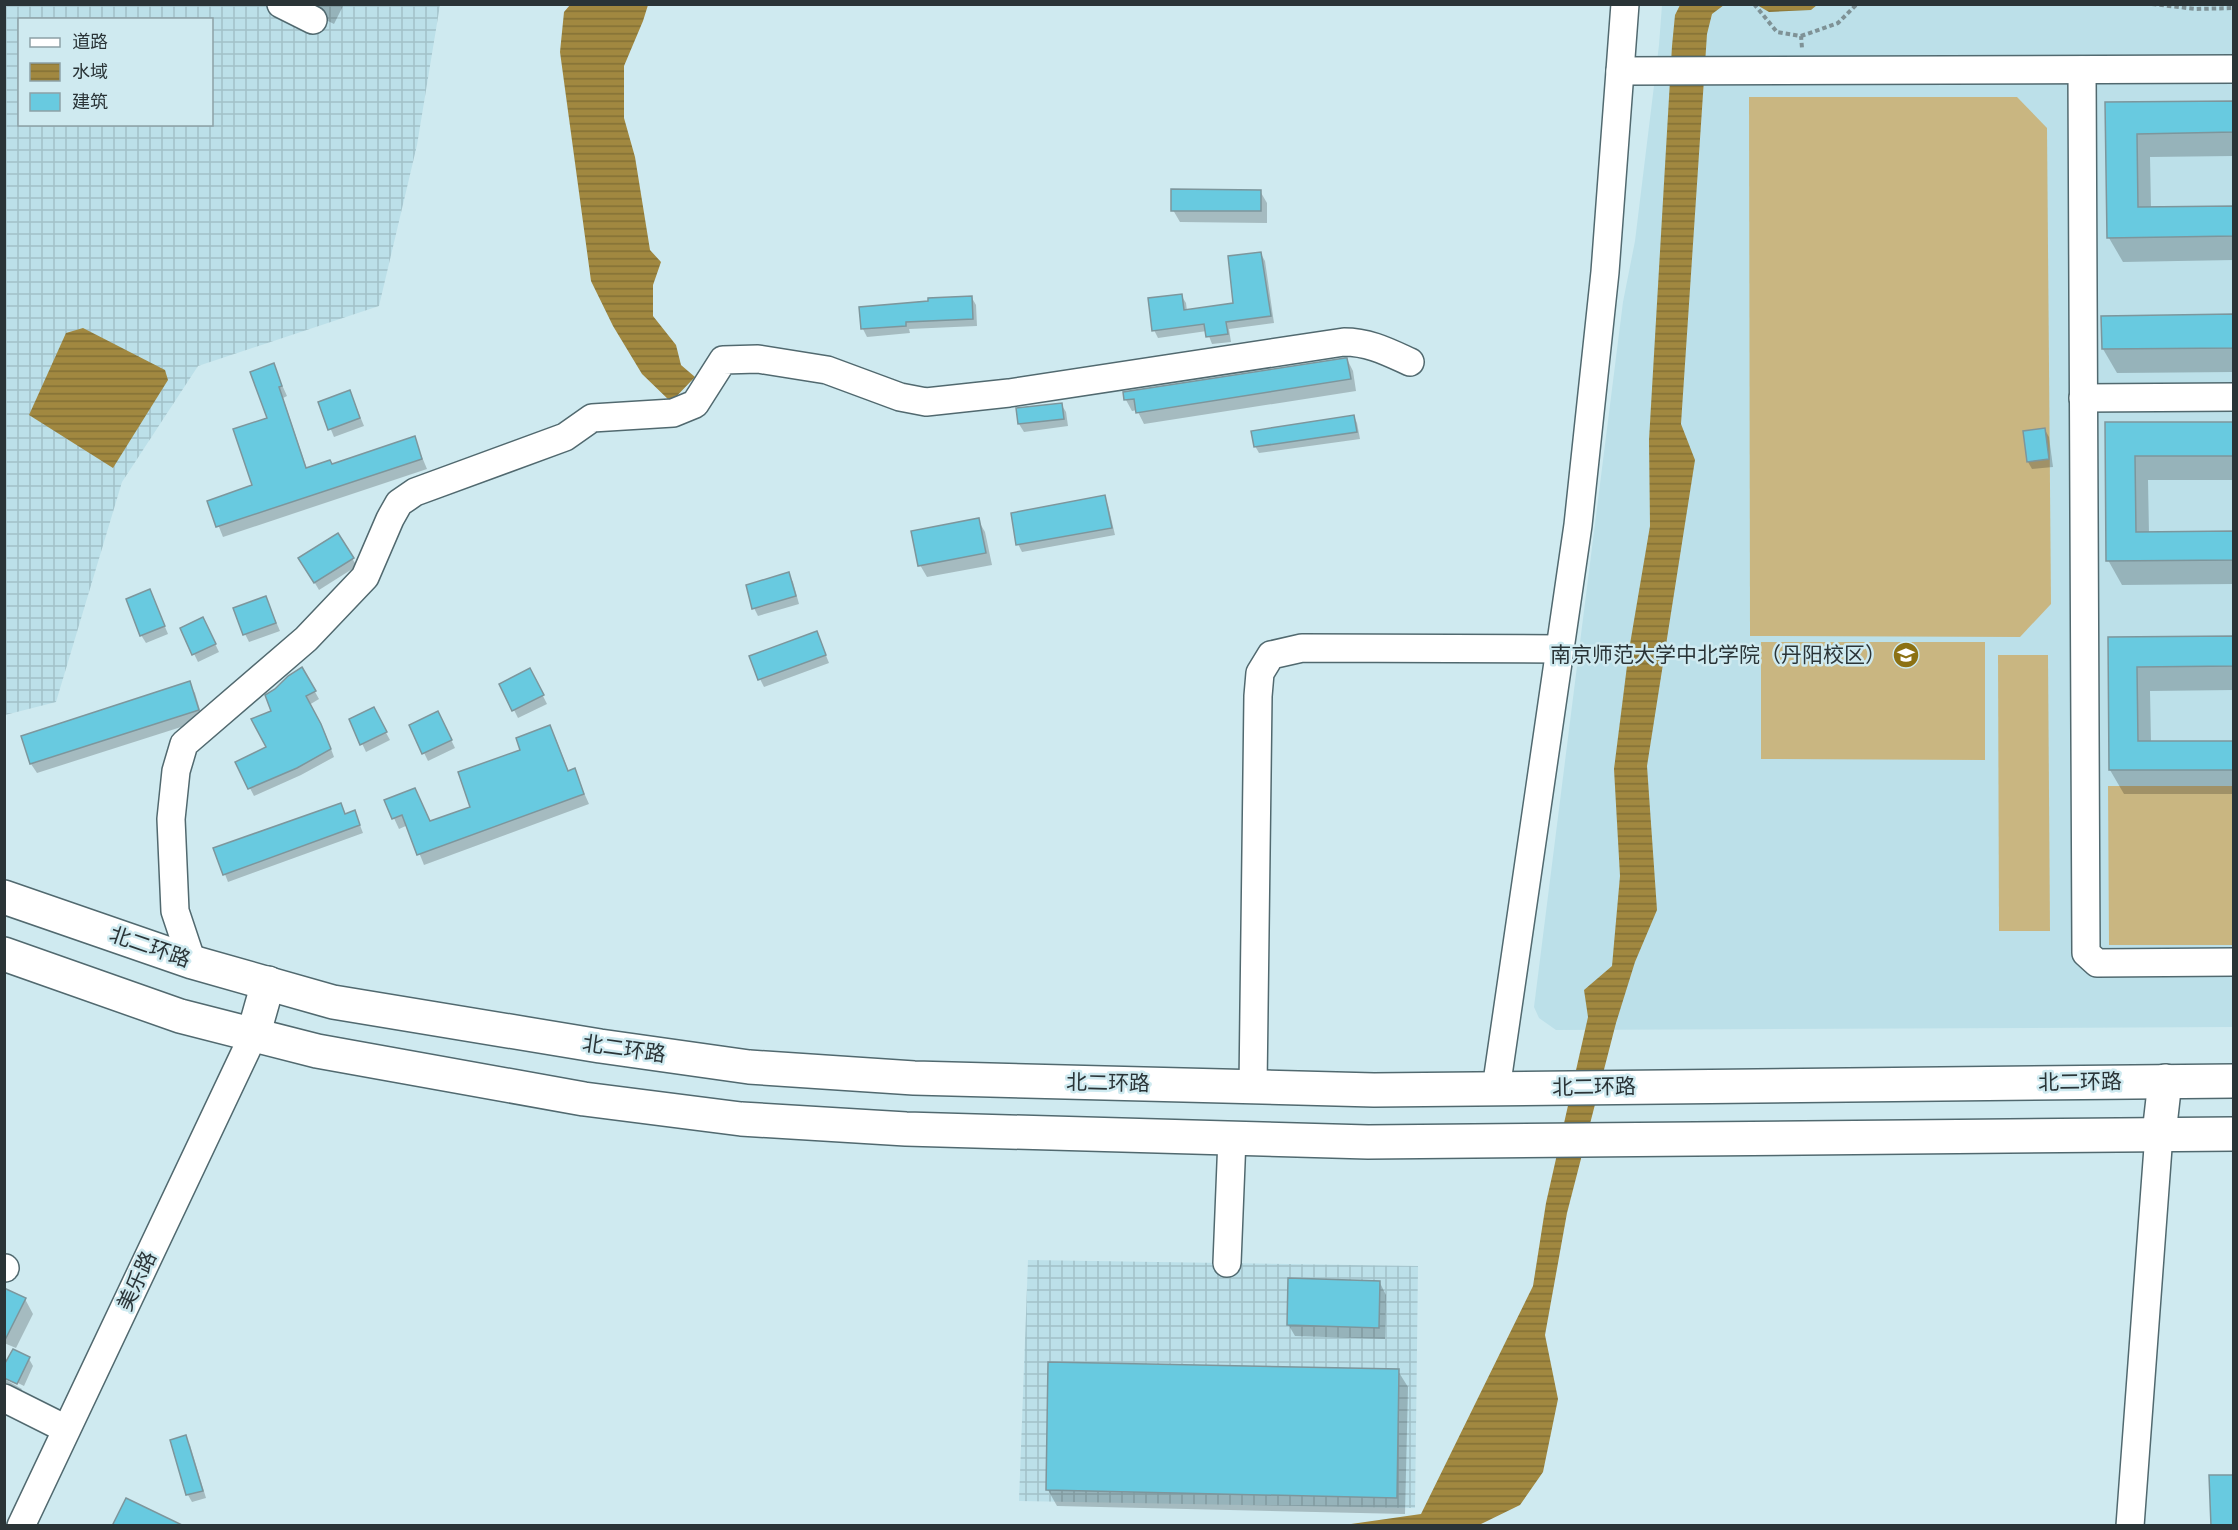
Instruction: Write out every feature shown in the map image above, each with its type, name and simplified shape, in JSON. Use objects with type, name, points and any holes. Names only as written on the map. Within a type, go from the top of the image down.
[{"type":"main road","name":"北二环路","points":[[4,897],[192,962],[333,1002],[588,1044],[749,1067],[914,1078],[1374,1090],[2234,1081]]},
{"type":"main road","points":[[4,954],[180,1016],[317,1051],[584,1099],[741,1119],[906,1129],[1368,1142],[2234,1134]]},
{"type":"main road","points":[[253,1036],[268,983]]},
{"type":"main road","points":[[2159,1134],[2165,1081]]},
{"type":"main road","points":[[1232,1138],[1245,1087]]},
{"type":"street","points":[[281,4],[313,20]]},
{"type":"street","points":[[1496,1089],[1578,525],[1605,272],[1624,4]]},
{"type":"street","points":[[1620,71],[2234,69]]},
{"type":"street","points":[[2082,70],[2086,953],[2097,963],[2234,962]]},
{"type":"street","points":[[192,962],[175,911],[171,819],[176,771],[184,744],[306,639],[365,577],[399,503],[415,492],[565,437],[592,418],[673,413],[695,404],[723,360],[758,359],[827,370],[900,397],[926,402],[951,401],[1344,342],[1358,342],[1376,347],[1410,362]]},
{"type":"street","points":[[2083,398],[2234,397]]},
{"type":"street","points":[[1245,1087],[1258,696],[1260,674],[1271,655],[1302,648],[1560,649]]},
{"type":"street","name":"美乐路","points":[[21,1526],[253,1036]]},
{"type":"street","points":[[2130,1526],[2159,1134]]},
{"type":"street","points":[[1227,1263],[1232,1138]]},
{"type":"street","points":[[4,1398],[66,1429]]},
{"type":"path","points":[[1754,6],[1777,32],[1801,36],[1838,23],[1857,4]]},
{"type":"path","points":[[2152,4],[2196,9],[2234,8]]},
{"type":"path","points":[[1801,36],[1803,70]]},
{"type":"shaded area","points":[[5,5],[440,5],[417,145],[379,306],[198,366],[122,482],[56,702],[5,715]]},
{"type":"shaded area","name":"南京师范大学中北学院（丹阳校区）","points":[[1662,5],[2233,5],[2233,1027],[1556,1030],[1539,1018],[1534,1007],[1623,302],[1635,241]]},
{"type":"shaded area","points":[[1749,97],[2017,97],[2047,128],[2051,604],[2020,637],[1750,636]]},
{"type":"shaded area","points":[[1761,642],[1985,642],[1985,760],[1761,759]]},
{"type":"shaded area","points":[[1998,655],[2048,655],[2050,931],[1999,931]]},
{"type":"shaded area","points":[[2108,786],[2233,786],[2233,945],[2109,945]]},
{"type":"shaded area","points":[[1028,1260],[1418,1266],[1415,1508],[1019,1501]]},
{"type":"water","points":[[570,5],[648,5],[624,66],[624,118],[635,157],[650,250],[661,262],[653,285],[653,316],[676,345],[681,365],[695,377],[671,402],[642,374],[613,326],[591,281],[560,52],[564,12]]},
{"type":"water","points":[[1680,5],[1724,5],[1712,14],[1707,34],[1681,424],[1695,460],[1647,766],[1657,910],[1635,962],[1616,1023],[1567,1213],[1545,1335],[1558,1399],[1543,1472],[1520,1505],[1479,1525],[1337,1526],[1421,1514],[1533,1286],[1546,1203],[1588,1017],[1584,990],[1612,966],[1620,876],[1614,769],[1629,650],[1650,526],[1649,440],[1672,46],[1675,15]]},
{"type":"water","points":[[1757,5],[1817,5],[1811,10],[1769,12]]},
{"type":"water","points":[[83,328],[165,370],[168,380],[113,468],[29,415],[66,333]]},
{"type":"building","points":[[2234,101],[2234,132],[2137,134],[2138,207],[2234,206],[2234,236],[2107,238],[2105,102]]},
{"type":"building","points":[[1171,189],[1261,190],[1261,211],[1171,211]]},
{"type":"building","points":[[1261,252],[1271,316],[1226,322],[1228,334],[1206,337],[1204,324],[1152,331],[1148,298],[1182,294],[1184,310],[1233,303],[1228,256]]},
{"type":"building","points":[[972,296],[973,319],[906,322],[906,326],[861,329],[859,307],[928,301],[928,298]]},
{"type":"building","points":[[2234,314],[2234,348],[2102,349],[2101,316]]},
{"type":"building","points":[[1347,358],[1351,379],[1136,413],[1134,399],[1124,400],[1123,392]]},
{"type":"building","points":[[274,363],[282,386],[279,387],[306,468],[330,460],[332,464],[415,436],[422,459],[216,527],[207,501],[252,485],[233,429],[267,418],[250,372]]},
{"type":"building","points":[[350,390],[360,418],[328,430],[318,402]]},
{"type":"building","points":[[1062,403],[1064,419],[1018,424],[1016,408]]},
{"type":"building","points":[[1354,415],[1357,432],[1254,447],[1251,431]]},
{"type":"building","points":[[2105,422],[2234,422],[2234,456],[2135,456],[2136,532],[2234,531],[2234,560],[2106,561]]},
{"type":"building","points":[[2045,428],[2049,459],[2027,462],[2023,431]]},
{"type":"building","points":[[1105,495],[1112,528],[1016,545],[1011,513]]},
{"type":"building","points":[[979,518],[986,553],[918,566],[911,531]]},
{"type":"building","points":[[338,533],[354,558],[314,583],[298,558]]},
{"type":"building","points":[[789,572],[796,596],[752,609],[746,585]]},
{"type":"building","points":[[150,589],[165,626],[140,636],[126,599]]},
{"type":"building","points":[[266,596],[276,623],[243,635],[233,608]]},
{"type":"building","points":[[203,617],[216,644],[192,655],[180,628]]},
{"type":"building","points":[[817,631],[826,655],[758,680],[749,656]]},
{"type":"building","points":[[2234,636],[2234,666],[2137,667],[2138,741],[2234,741],[2234,770],[2109,770],[2108,637]]},
{"type":"building","points":[[302,667],[316,691],[306,696],[331,749],[297,768],[248,789],[235,762],[266,747],[251,719],[271,711],[265,695]]},
{"type":"building","points":[[530,668],[544,695],[512,711],[499,684]]},
{"type":"building","points":[[190,681],[199,710],[30,764],[21,736]]},
{"type":"building","points":[[374,707],[387,732],[360,745],[349,719]]},
{"type":"building","points":[[438,711],[452,740],[422,754],[409,725]]},
{"type":"building","points":[[550,725],[568,771],[575,768],[584,794],[417,855],[402,815],[392,819],[384,800],[415,788],[430,821],[470,807],[458,772],[520,750],[516,738]]},
{"type":"building","points":[[341,803],[345,814],[355,810],[360,825],[223,875],[213,848]]},
{"type":"building","points":[[1288,1278],[1380,1281],[1379,1328],[1287,1325]]},
{"type":"building","points":[[4,1288],[26,1298],[4,1342]]},
{"type":"building","points":[[13,1349],[30,1357],[17,1384],[4,1378],[4,1365]]},
{"type":"building","points":[[1048,1362],[1399,1369],[1397,1498],[1046,1490]]},
{"type":"building","points":[[186,1435],[203,1491],[186,1495],[170,1440]]},
{"type":"building","points":[[2209,1475],[2234,1475],[2234,1526],[2211,1526]]},
{"type":"building","points":[[126,1498],[184,1526],[112,1526]]},
{"type":"place","name":"南京师范大学中北学院（丹阳校区）","points":[[1906,655]]}]
